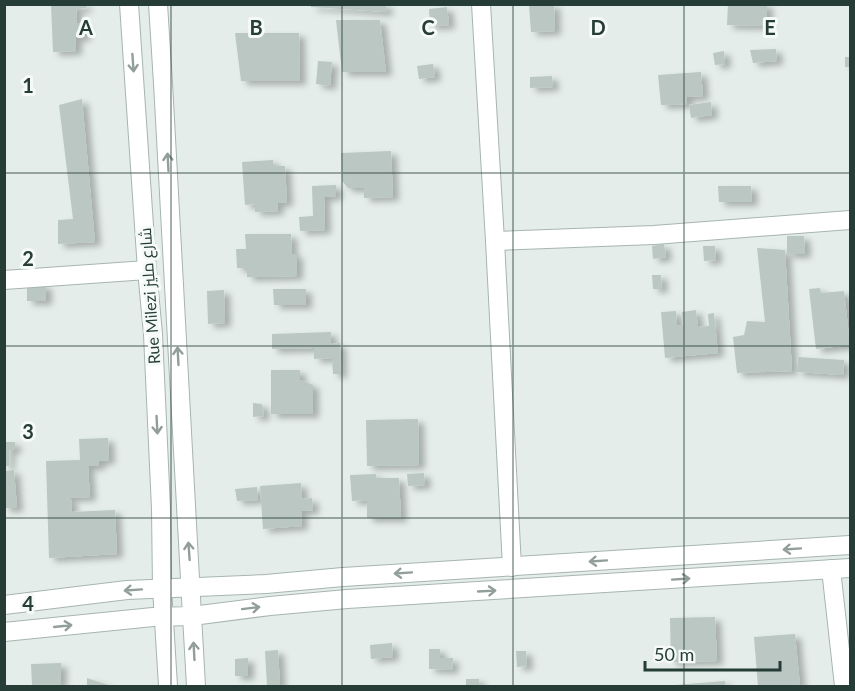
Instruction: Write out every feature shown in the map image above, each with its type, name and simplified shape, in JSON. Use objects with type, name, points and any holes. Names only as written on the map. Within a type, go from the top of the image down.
[{"type":"street","name":"Rue Milezi شارع مليز","points":[[129,4],[153,334],[168,687]]},
{"type":"street","name":"Rue Milezi شارع مليز","points":[[158,4],[196,687]]},
{"type":"street","points":[[481,4],[512,567]]},
{"type":"street","points":[[495,241],[654,235],[850,220]]},
{"type":"street","points":[[4,280],[147,270]]},
{"type":"street","points":[[4,604],[127,590],[266,584],[343,577],[850,545]]},
{"type":"street","points":[[4,632],[192,616],[347,599],[850,568]]},
{"type":"street","points":[[831,569],[844,687]]},
{"type":"building","points":[[51,4],[86,4],[86,8],[76,9],[77,24],[84,23],[85,37],[76,37],[76,51],[53,52]]},
{"type":"building","points":[[311,4],[386,4],[387,12],[311,7]]},
{"type":"building","points":[[554,4],[555,31],[531,32],[529,5]]},
{"type":"building","points":[[728,4],[767,4],[767,26],[727,25]]},
{"type":"building","points":[[447,7],[449,25],[430,26],[429,9]]},
{"type":"building","points":[[336,20],[380,20],[386,72],[342,72]]},
{"type":"building","points":[[235,33],[299,33],[300,81],[241,81]]},
{"type":"building","points":[[776,49],[777,61],[753,63],[750,50]]},
{"type":"building","points":[[724,51],[725,64],[715,65],[713,53]]},
{"type":"building","points":[[845,57],[850,57],[850,67],[845,67]]},
{"type":"building","points":[[318,61],[332,62],[330,86],[316,84]]},
{"type":"building","points":[[433,64],[435,77],[419,79],[417,66]]},
{"type":"building","points":[[701,72],[703,96],[687,97],[687,104],[661,105],[658,75]]},
{"type":"building","points":[[552,76],[553,87],[530,88],[530,77]]},
{"type":"building","points":[[82,99],[95,242],[58,244],[58,220],[73,219],[59,105]]},
{"type":"building","points":[[711,102],[712,115],[691,118],[689,105]]},
{"type":"building","points":[[391,151],[393,197],[364,198],[364,188],[348,188],[342,181],[341,153]]},
{"type":"building","points":[[273,160],[273,166],[285,166],[287,202],[277,203],[278,211],[255,212],[255,204],[245,205],[242,162]]},
{"type":"building","points":[[336,185],[336,196],[324,197],[325,230],[300,231],[299,217],[313,216],[312,186]]},
{"type":"building","points":[[718,186],[751,186],[752,202],[719,202]]},
{"type":"building","points":[[245,234],[291,234],[292,254],[297,254],[297,276],[247,277],[247,268],[237,268],[236,249],[246,249]]},
{"type":"building","points":[[787,236],[804,236],[805,254],[787,254]]},
{"type":"building","points":[[664,244],[666,257],[653,259],[652,246]]},
{"type":"building","points":[[703,246],[715,246],[716,260],[704,261]]},
{"type":"building","points":[[757,248],[785,250],[792,371],[737,373],[733,337],[744,335],[747,321],[765,322]]},
{"type":"building","points":[[652,275],[661,275],[662,289],[653,289]]},
{"type":"building","points":[[27,285],[46,285],[46,301],[27,301]]},
{"type":"building","points":[[820,288],[821,293],[844,291],[850,345],[816,349],[809,289]]},
{"type":"building","points":[[273,289],[306,289],[306,305],[274,305]]},
{"type":"building","points":[[224,290],[225,323],[208,324],[207,291]]},
{"type":"building","points":[[696,310],[698,327],[709,326],[708,314],[714,313],[718,353],[665,358],[661,312],[676,311],[677,325],[683,325],[682,312]]},
{"type":"building","points":[[331,332],[331,344],[340,343],[341,374],[333,374],[332,358],[314,359],[314,348],[272,349],[272,334]]},
{"type":"building","points":[[798,357],[844,360],[843,375],[797,372]]},
{"type":"building","points":[[271,370],[300,370],[300,380],[313,385],[313,414],[271,414]]},
{"type":"building","points":[[253,403],[262,404],[264,416],[253,417]]},
{"type":"building","points":[[418,419],[419,465],[367,466],[366,420]]},
{"type":"building","points":[[108,438],[109,460],[99,461],[99,466],[88,466],[90,497],[58,498],[71,499],[72,512],[115,510],[117,554],[49,558],[46,461],[80,460],[79,439]]},
{"type":"building","points":[[4,442],[15,442],[15,450],[9,450],[9,466],[4,466]]},
{"type":"building","points":[[14,470],[17,508],[4,508],[4,471]]},
{"type":"building","points":[[424,473],[425,485],[408,486],[407,474]]},
{"type":"building","points":[[376,474],[376,478],[399,478],[401,518],[367,518],[367,500],[352,501],[350,475]]},
{"type":"building","points":[[301,483],[302,499],[312,498],[313,510],[301,511],[302,526],[263,529],[260,486]]},
{"type":"building","points":[[257,487],[258,500],[237,501],[235,489]]},
{"type":"building","points":[[715,617],[717,661],[671,662],[670,618]]},
{"type":"building","points":[[795,634],[800,686],[758,686],[754,637]]},
{"type":"building","points":[[392,643],[393,657],[371,659],[370,645]]},
{"type":"building","points":[[429,649],[440,649],[440,658],[453,658],[452,670],[429,669]]},
{"type":"building","points":[[278,650],[280,686],[267,686],[265,651]]},
{"type":"building","points":[[516,651],[526,651],[527,666],[517,667]]},
{"type":"building","points":[[248,658],[248,676],[235,676],[235,659]]},
{"type":"building","points":[[61,663],[61,684],[32,685],[31,664]]},
{"type":"building","points":[[87,678],[111,686],[87,686]]},
{"type":"building","points":[[466,679],[479,679],[479,686],[466,686]]},
{"type":"building","points":[[725,681],[725,686],[675,686],[675,685]]}]
